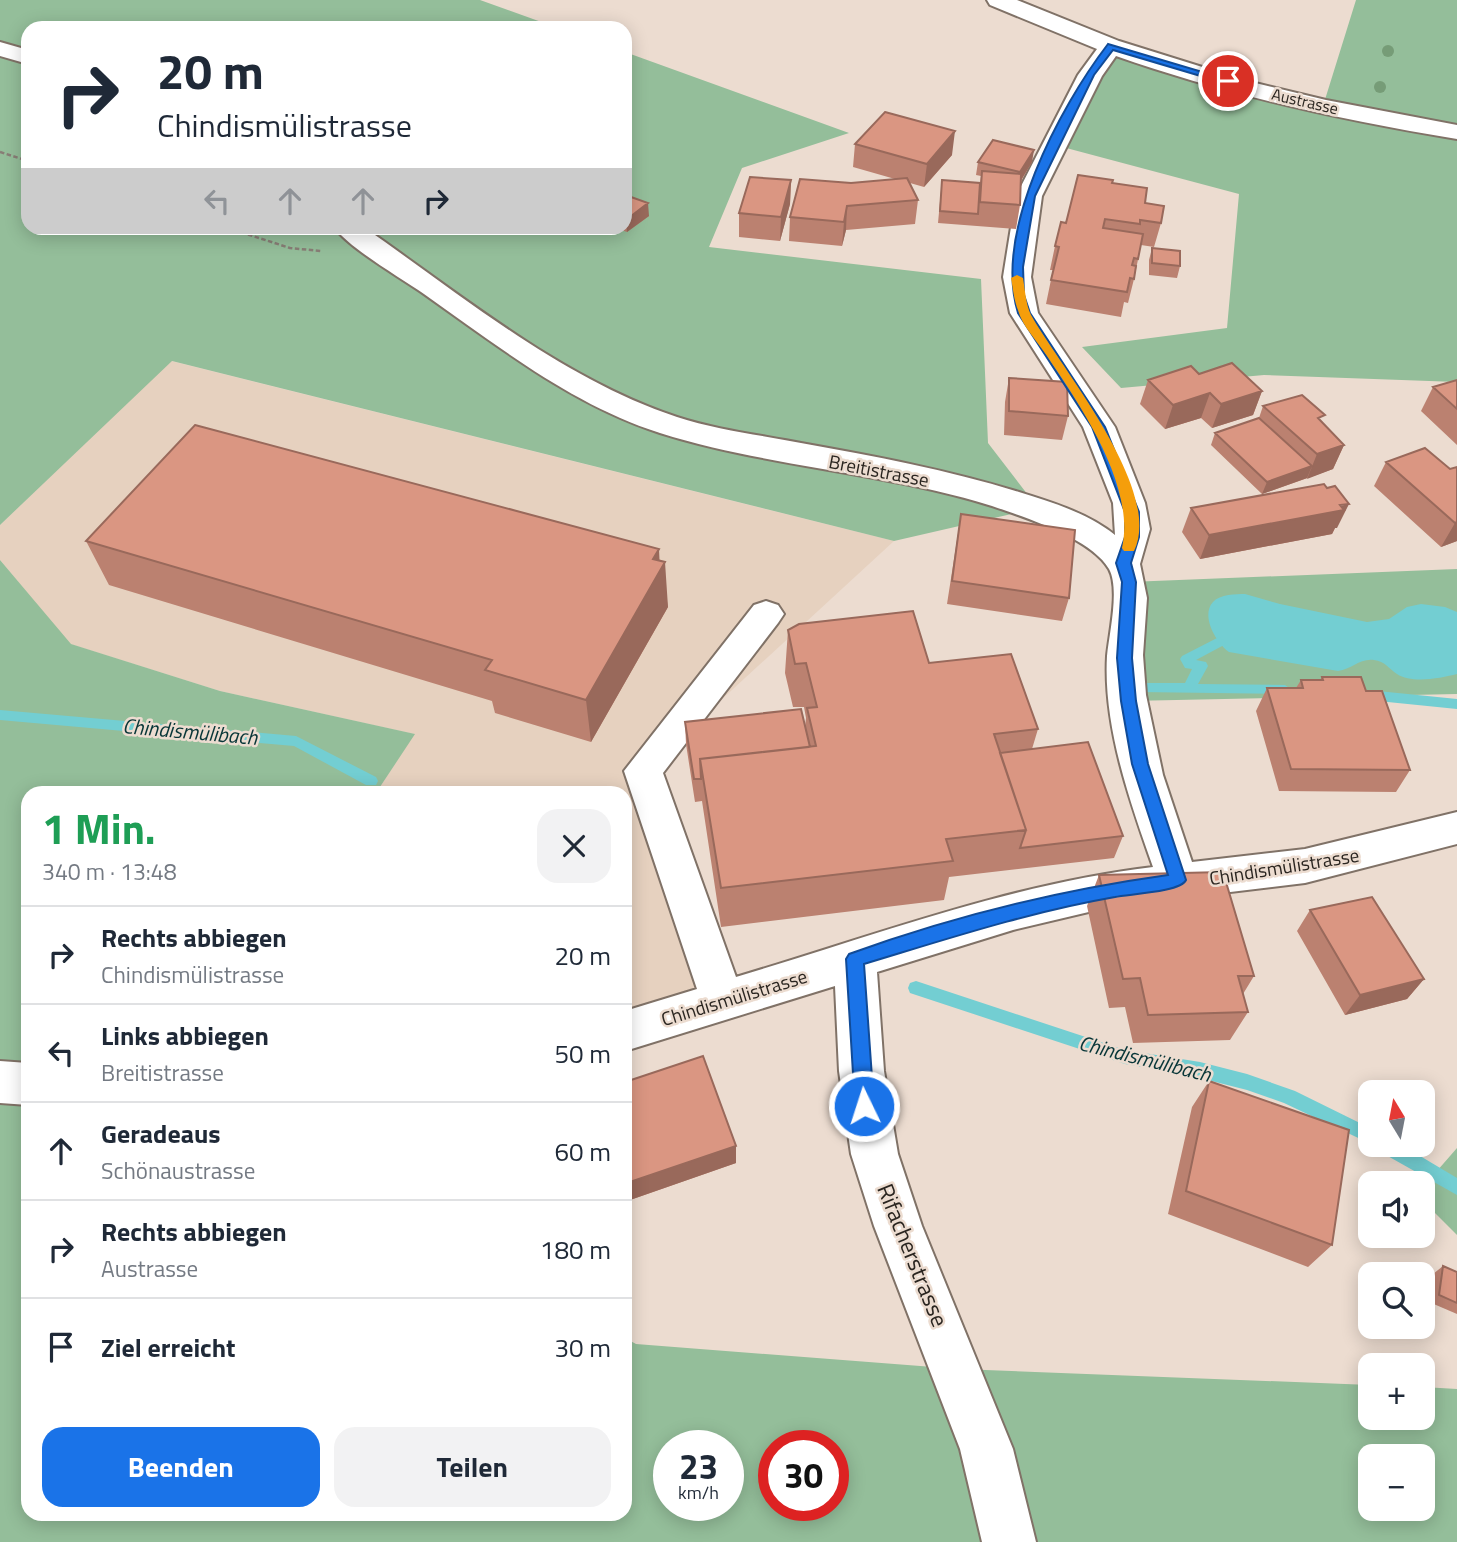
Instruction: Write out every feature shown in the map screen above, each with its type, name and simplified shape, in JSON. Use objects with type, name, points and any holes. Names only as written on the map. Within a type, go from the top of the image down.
[{"type":"street","name":"Austrasse","points":[[998,0],[1111,46],[1284,96],[1457,132]]},
{"type":"street","points":[[1111,46],[1090,75],[1030,196],[1023,223],[1017,277],[1024,313],[1099,427],[1134,521],[1124,563],[1129,582],[1125,658],[1133,732],[1151,802],[1178,880]]},
{"type":"street","points":[[0,49],[21,55]]},
{"type":"street","name":"Breitistrasse","points":[[359,235],[558,375],[622,408],[721,439],[1002,496],[1081,527],[1112,549],[1124,563]]},
{"type":"street","points":[[723,1000],[643,771],[766,614]]},
{"type":"street","name":"Chindismülistrasse","points":[[632,1029],[1013,912],[1114,890],[1305,866],[1382,849],[1457,828]]},
{"type":"street","name":"Rifacherstrasse","points":[[855,959],[864,1106],[874,1154],[894,1212],[962,1380],[992,1469],[1009,1542]]},
{"type":"street","points":[[0,1082],[21,1084]]},
{"type":"path","points":[[0,152],[21,159]]},
{"type":"path","points":[[251,235],[301,250],[338,248],[354,235]]},
{"type":"shaded area","points":[[171,361],[894,541],[644,771],[723,1001],[632,1029],[632,786],[381,786],[414,734],[220,691],[70,644],[0,560],[0,525]]},
{"type":"green space","points":[[0,0],[480,0],[538,21],[21,21],[21,235],[632,235],[632,55],[849,133],[742,168],[709,247],[981,279],[988,443],[1038,508],[894,541],[172,361],[0,525]]},
{"type":"green space","points":[[1356,0],[1457,0],[1457,382],[1264,375],[1121,388],[1082,347],[1227,328],[1239,194],[1055,145],[1111,46],[1323,106]]},
{"type":"green space","points":[[0,560],[71,644],[220,691],[415,734],[381,786],[21,786],[21,1521],[632,1521],[632,1342],[959,1369],[1358,1385],[1358,1430],[1435,1430],[1435,1388],[1457,1389],[1457,1542],[0,1542]]},
{"type":"green space","points":[[1457,569],[1457,694],[1129,701],[1129,582]]},
{"type":"green space","points":[[1457,1148],[1457,1235],[1435,1213],[1435,1173]]},
{"type":"water","points":[[1245,594],[1367,622],[1389,619],[1407,607],[1421,604],[1445,607],[1457,612],[1457,674],[1410,679],[1374,660],[1338,671],[1229,652],[1212,629],[1209,608],[1220,597]]},
{"type":"building","points":[[885,112],[955,131],[927,164],[855,144]]},
{"type":"building","points":[[993,140],[1034,150],[1020,172],[978,162]]},
{"type":"building","points":[[982,171],[1021,174],[1020,205],[980,202]]},
{"type":"building","points":[[1078,175],[1147,188],[1145,203],[1164,206],[1161,223],[1140,220],[1140,224],[1105,219],[1103,228],[1143,234],[1138,259],[1134,258],[1132,265],[1136,266],[1134,279],[1130,278],[1127,292],[1051,280],[1059,247],[1055,246],[1061,222],[1066,223]]},
{"type":"building","points":[[750,177],[791,180],[781,217],[739,213]]},
{"type":"building","points":[[907,178],[918,200],[847,206],[844,222],[790,217],[800,179],[851,183]]},
{"type":"building","points":[[942,180],[980,183],[978,214],[940,211]]},
{"type":"building","points":[[632,197],[648,203],[632,215]]},
{"type":"building","points":[[1152,248],[1180,251],[1180,266],[1152,263]]},
{"type":"building","points":[[1232,363],[1262,391],[1221,404],[1210,393],[1173,405],[1148,380],[1191,366],[1199,374]]},
{"type":"building","points":[[1009,378],[1067,382],[1068,416],[1009,411]]},
{"type":"building","points":[[1457,380],[1457,409],[1433,387]]},
{"type":"building","points":[[1302,395],[1325,415],[1318,418],[1344,445],[1317,454],[1263,406]]},
{"type":"building","points":[[1259,418],[1312,466],[1267,482],[1215,433]]},
{"type":"building","points":[[195,425],[659,549],[653,559],[665,562],[586,700],[485,670],[492,660],[86,541]]},
{"type":"building","points":[[1425,448],[1450,469],[1457,467],[1455,523],[1386,462]]},
{"type":"building","points":[[1324,484],[1327,488],[1335,486],[1349,504],[1340,505],[1344,510],[1209,535],[1191,508]]},
{"type":"building","points":[[961,514],[1075,530],[1069,598],[952,581]]},
{"type":"building","points":[[913,611],[929,663],[1011,654],[1038,729],[994,734],[1026,830],[946,839],[953,861],[721,888],[700,759],[816,746],[807,708],[817,707],[806,663],[795,664],[788,630],[799,624]]},
{"type":"building","points":[[1322,677],[1361,677],[1366,691],[1382,691],[1410,770],[1291,769],[1267,688],[1303,688],[1301,680],[1323,680]]},
{"type":"building","points":[[801,709],[810,747],[700,759],[701,779],[694,779],[685,722]]},
{"type":"building","points":[[1088,742],[1123,836],[1020,848],[1026,830],[1000,753]]},
{"type":"building","points":[[1223,872],[1254,976],[1238,976],[1248,1012],[1148,1015],[1140,978],[1123,979],[1099,875]]},
{"type":"building","points":[[1372,897],[1424,979],[1360,995],[1310,910]]},
{"type":"building","points":[[703,1056],[736,1146],[632,1181],[632,1080]]},
{"type":"building","points":[[1209,1081],[1349,1130],[1332,1245],[1186,1191]]},
{"type":"building","points":[[1443,1266],[1457,1272],[1457,1303],[1439,1295]]},
{"type":"waterway","points":[[1190,686],[1201,666],[1190,664],[1187,659],[1219,642]]},
{"type":"waterway","points":[[1144,688],[1285,690]]},
{"type":"waterway","points":[[1368,695],[1457,704]]},
{"type":"waterway","name":"Chindismülibach","points":[[0,715],[296,741],[371,781]]},
{"type":"waterway","name":"Chindismülibach","points":[[916,988],[1125,1057],[1200,1070],[1247,1082],[1289,1097],[1358,1131]]},
{"type":"waterway","name":"Chindismülibach","points":[[1405,1157],[1457,1187]]},
{"type":"slow traffic","points":[[1017,278],[1018,295],[1024,313],[1099,427],[1110,452],[1134,521],[1129,548]]},
{"type":"route","points":[[864,1106],[855,959],[1013,912],[1114,890],[1178,880],[1140,764],[1126,678],[1129,582],[1124,563],[1132,537],[1132,512],[1099,427],[1024,313],[1018,295],[1017,267],[1030,196],[1090,75],[1111,46],[1228,81]]}]
